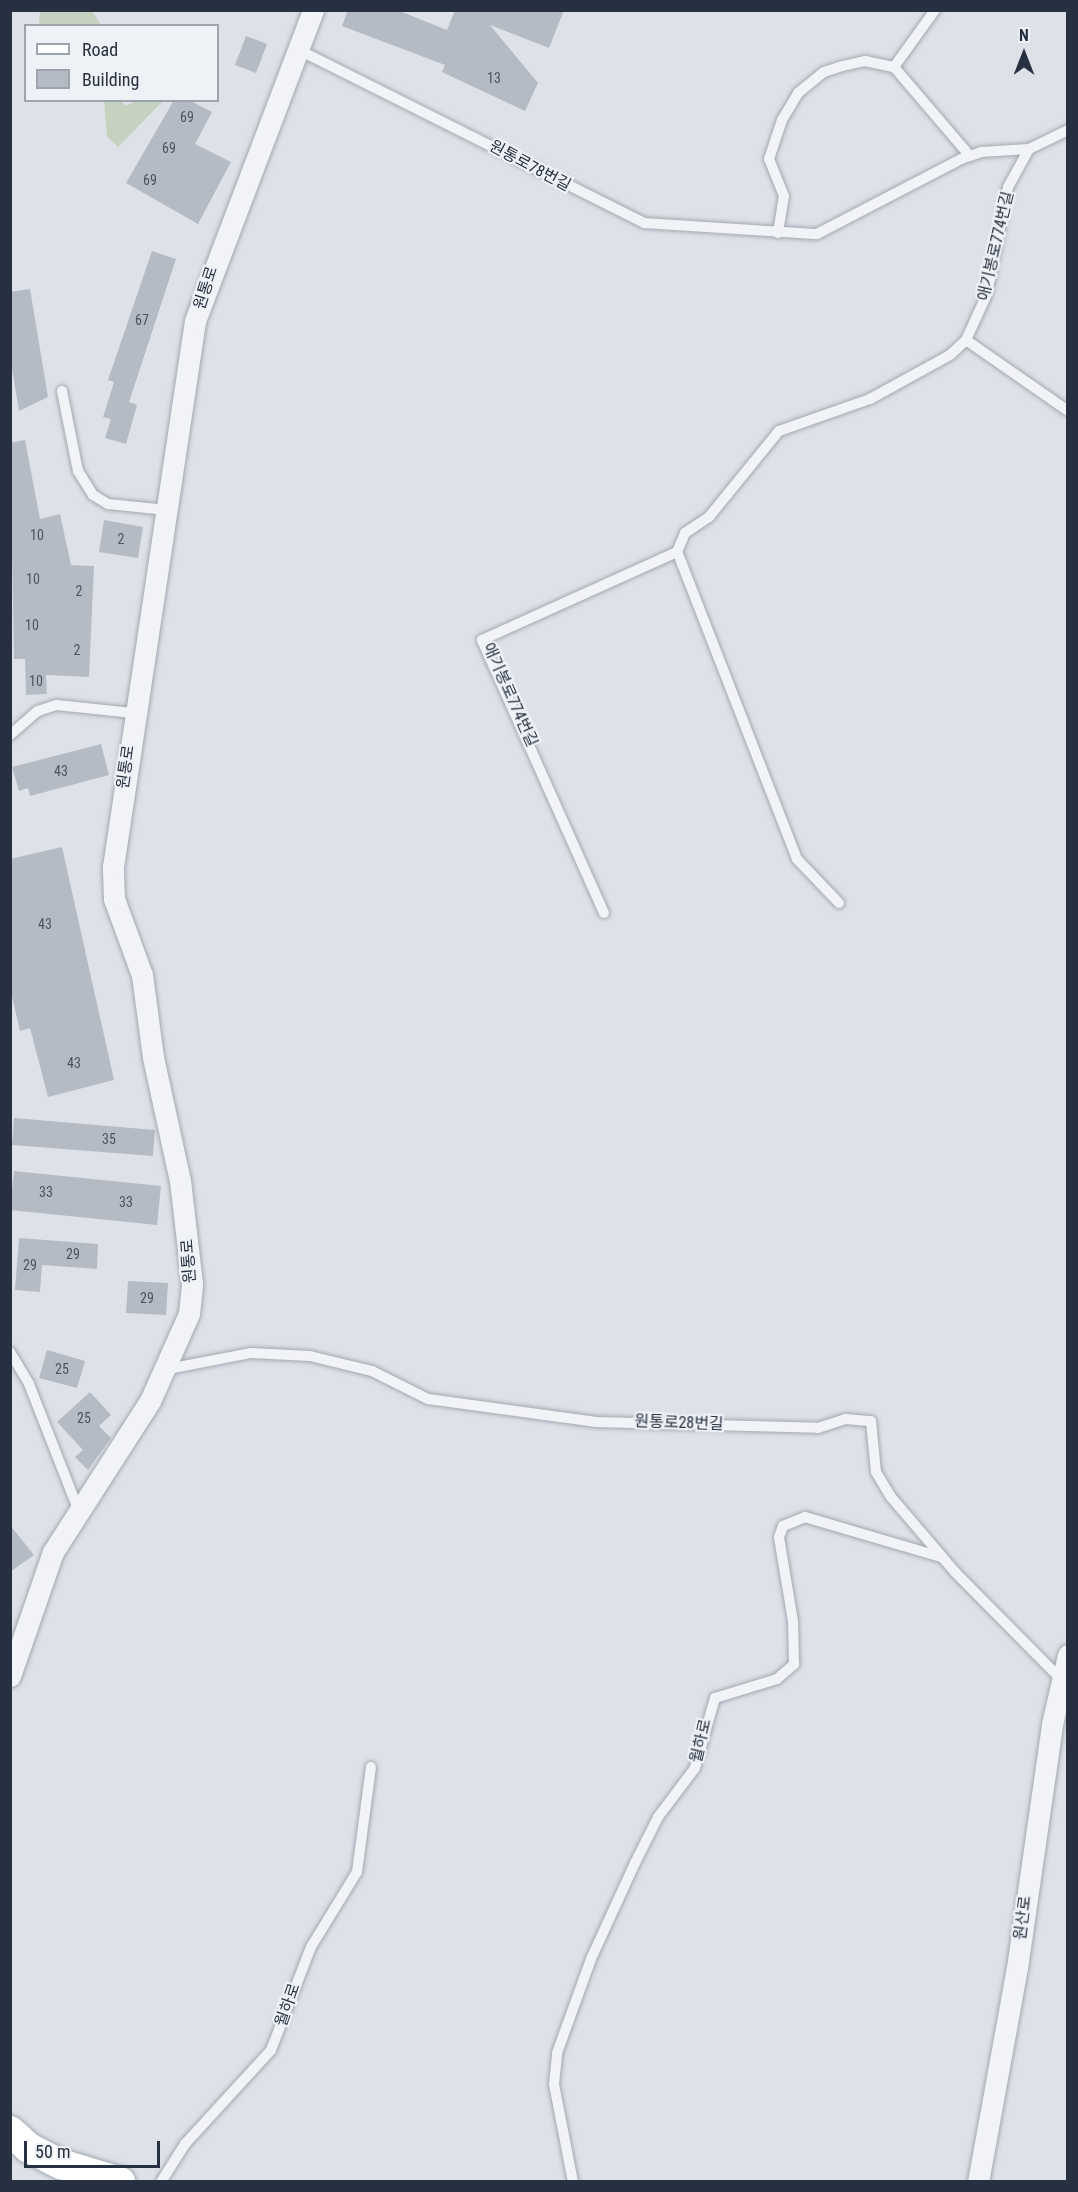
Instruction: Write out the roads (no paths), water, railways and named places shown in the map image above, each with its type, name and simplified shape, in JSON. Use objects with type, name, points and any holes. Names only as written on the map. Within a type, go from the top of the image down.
[{"type":"street","name":"원통로","points":[[10,1676],[53,1552],[78,1509],[125,1443],[168,1369],[189,1314],[187,1229],[153,1057],[142,975],[112,882],[133,713],[167,510],[195,321],[313,10]]},
{"type":"street","name":"원산로","points":[[978,2181],[1017,1968],[1060,1678],[1068,1655]]},
{"type":"street","points":[[10,2131],[29,2148],[61,2164],[120,2181]]},
{"type":"lane","points":[[894,67],[935,10]]},
{"type":"lane","name":"원통로78번길","points":[[297,48],[629,218],[679,227],[817,234],[909,183],[970,156]]},
{"type":"lane","points":[[778,233],[784,196],[769,159],[782,120],[798,93],[824,72],[865,61],[894,67],[970,156],[1029,149],[1068,130]]},
{"type":"lane","name":"애기봉로774번길","points":[[604,913],[482,639],[677,552],[685,533],[709,517],[779,431],[870,399],[941,361],[966,340],[987,294],[1008,187],[1029,149]]},
{"type":"lane","points":[[966,340],[1068,411]]},
{"type":"lane","points":[[62,391],[78,471],[93,495],[108,504],[167,510]]},
{"type":"lane","points":[[677,552],[797,860],[839,903]]},
{"type":"lane","points":[[10,735],[38,711],[57,705],[133,713]]},
{"type":"lane","points":[[10,1352],[29,1383],[78,1509]]},
{"type":"lane","name":"원통로28번길","points":[[168,1369],[251,1353],[309,1356],[372,1371],[428,1399],[596,1422],[818,1428],[846,1419],[871,1421],[876,1472],[942,1557],[1060,1678]]},
{"type":"lane","name":"월하로","points":[[573,2181],[554,2084],[557,2053],[591,1959],[635,1863],[658,1817],[695,1768],[715,1698],[777,1679],[794,1664],[793,1621],[779,1537],[783,1526],[805,1517],[942,1557]]},
{"type":"lane","name":"월하로","points":[[161,2181],[185,2144],[271,2050],[311,1947],[357,1872],[371,1767]]}]
